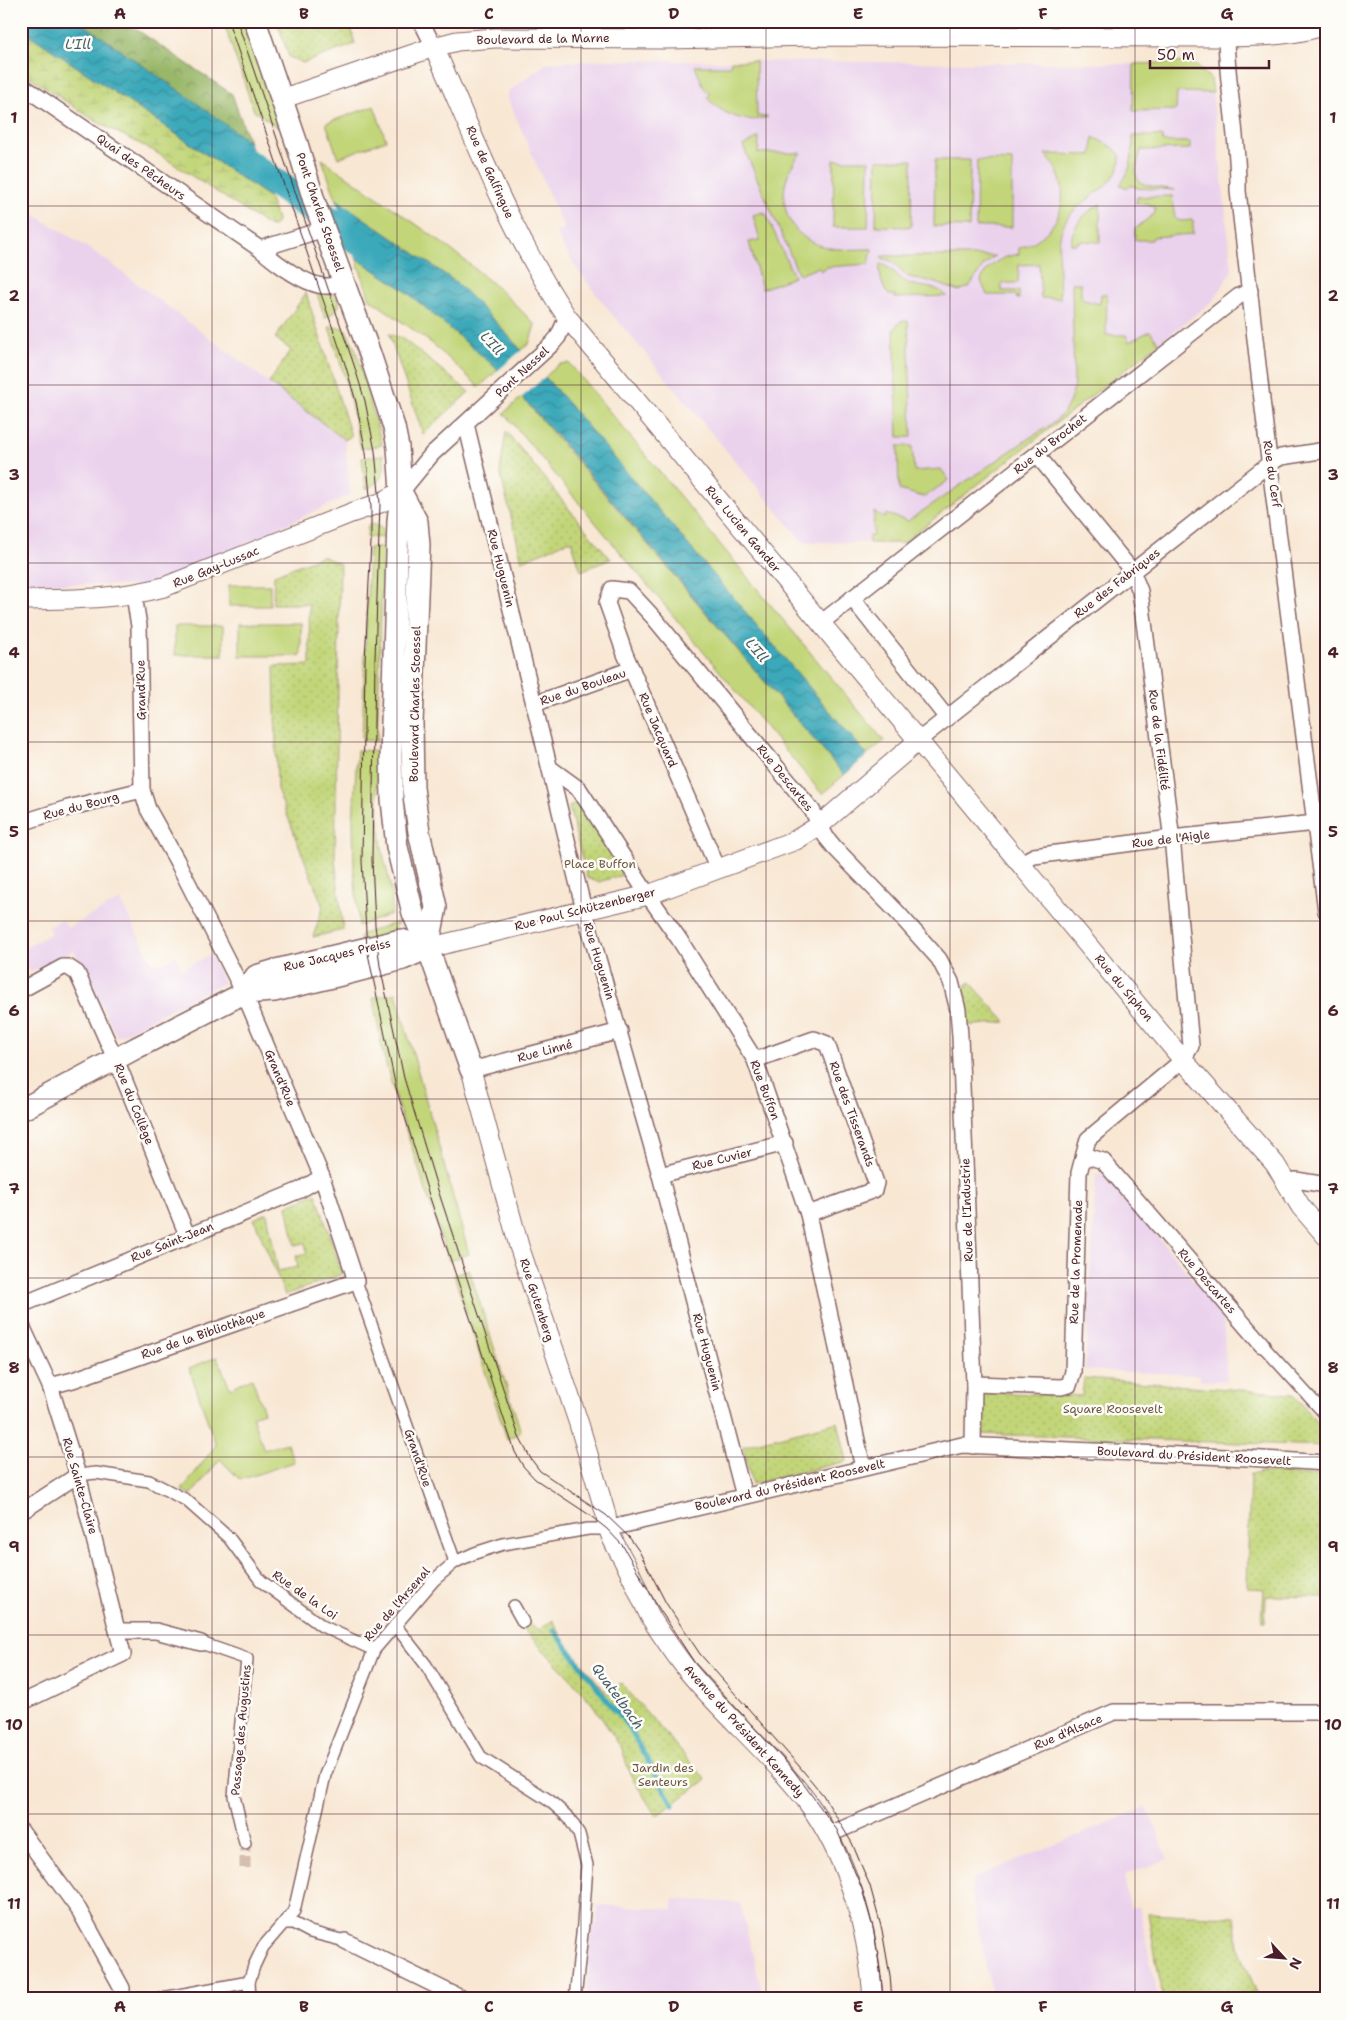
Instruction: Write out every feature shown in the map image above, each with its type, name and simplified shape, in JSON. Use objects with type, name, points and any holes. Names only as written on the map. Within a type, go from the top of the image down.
[{"type":"main road","points":[[255,21],[281,99]]},
{"type":"main road","name":"Pont Charles Stoessel","points":[[281,99],[324,229],[344,281]]},
{"type":"main road","name":"Boulevard Charles Stoessel","points":[[344,281],[394,427],[398,447],[401,492],[417,522],[419,545],[412,723],[413,788],[419,832],[436,907],[428,948]]},
{"type":"main road","name":"Rue Jacques Preiss","points":[[21,1110],[244,993],[256,976],[401,940],[428,948]]},
{"type":"main road","points":[[428,948],[471,1070]]},
{"type":"street","name":"Rue de Galfingue","points":[[421,21],[522,243],[546,287],[567,317]]},
{"type":"street","name":"Boulevard de la Marne","points":[[281,99],[434,47],[457,42],[594,30],[816,28],[1226,37],[1279,36],[1302,33],[1324,24]]},
{"type":"street","name":"Rue du Cerf","points":[[1226,37],[1226,56],[1239,167],[1238,191],[1270,463],[1321,822],[1326,911]]},
{"type":"street","name":"Quai des Pêcheurs","points":[[21,85],[260,249],[285,270],[318,284],[328,286],[344,281]]},
{"type":"street","points":[[260,249],[324,229]]},
{"type":"street","name":"Rue du Brochet","points":[[822,622],[1238,296],[1250,291]]},
{"type":"street","name":"Pont Nessel","points":[[401,492],[432,454],[552,344],[558,337],[567,317]]},
{"type":"street","name":"Rue Lucien Gander","points":[[567,317],[919,740]]},
{"type":"street","name":"Rue Huguenin","points":[[466,424],[584,910],[660,1175],[744,1496]]},
{"type":"street","name":"Rue des Fabriques","points":[[919,740],[1270,463],[1281,457],[1326,450]]},
{"type":"street","name":"Rue de la Fidélité","points":[[1036,455],[1132,572],[1140,591],[1171,838],[1190,1046],[1183,1060]]},
{"type":"street","name":"Rue Gay-Lussac","points":[[21,600],[108,598],[134,595],[164,587],[351,513],[371,507],[401,492]]},
{"type":"street","name":"Rue Jacquard","points":[[612,589],[607,603],[632,670],[718,869]]},
{"type":"street","name":"Rue Descartes","points":[[612,589],[629,591],[654,618],[812,810],[834,848],[897,912],[939,959],[953,992],[958,1010],[960,1036]]},
{"type":"street","name":"Grand'Rue","points":[[134,595],[139,626],[142,790],[148,809],[177,861],[244,993],[322,1177],[356,1281],[455,1562]]},
{"type":"street","points":[[852,598],[947,718]]},
{"type":"street","name":"Rue du Bouleau","points":[[534,704],[632,670]]},
{"type":"street","name":"Rue Paul Schützenberger","points":[[428,948],[648,895],[796,840],[820,825],[919,740]]},
{"type":"street","name":"Rue du Siphon","points":[[919,740],[1183,1060],[1275,1164],[1301,1207],[1326,1236]]},
{"type":"street","name":"Rue Buffon","points":[[550,768],[579,789],[679,939],[755,1060],[808,1214],[862,1468]]},
{"type":"street","name":"Rue du Bourg","points":[[21,823],[68,808],[142,790]]},
{"type":"street","name":"Rue de l'Aigle","points":[[1020,864],[1034,856],[1171,838],[1321,822]]},
{"type":"street","name":"Rue du Collège","points":[[21,990],[62,967],[68,967],[77,973],[116,1059],[187,1236]]},
{"type":"street","name":"Rue Linné","points":[[471,1070],[620,1031]]},
{"type":"street","name":"Rue de l'Industrie","points":[[960,1036],[974,1384]]},
{"type":"street","name":"Rue des Tisserands","points":[[755,1060],[814,1039],[827,1044],[876,1182],[874,1190],[808,1214]]},
{"type":"street","name":"Rue de la Promenade","points":[[974,1384],[1061,1387],[1069,1385],[1073,1372],[1079,1174],[1088,1139],[1102,1125],[1183,1060]]},
{"type":"street","name":"Rue Gutenberg","points":[[471,1070],[519,1246],[579,1424],[606,1515],[607,1529]]},
{"type":"street","name":"Rue Cuvier","points":[[660,1175],[785,1143]]},
{"type":"street","name":"Rue Descartes","points":[[1084,1155],[1103,1161],[1262,1345],[1326,1415]]},
{"type":"street","name":"Rue Saint-Jean","points":[[21,1305],[300,1190],[322,1177]]},
{"type":"street","points":[[1284,1181],[1296,1180],[1326,1185]]},
{"type":"street","name":"Rue de la Bibliothèque","points":[[50,1386],[73,1380],[356,1281]]},
{"type":"street","name":"Rue Sainte-Claire","points":[[21,1324],[50,1386],[78,1475],[124,1654],[21,1703]]},
{"type":"street","points":[[973,1446],[974,1384]]},
{"type":"street","name":"Boulevard du Président Roosevelt","points":[[607,1529],[962,1446],[1326,1463]]},
{"type":"street","name":"Rue de la Loi","points":[[78,1475],[96,1473],[149,1481],[186,1500],[229,1538],[261,1581],[322,1626],[374,1650]]},
{"type":"street","points":[[21,1512],[78,1475]]},
{"type":"street","name":"Rue de l'Arsenal","points":[[284,1923],[291,1916],[297,1904],[325,1776],[374,1650],[434,1580],[455,1562],[474,1552],[503,1544],[588,1529],[607,1529]]},
{"type":"street","name":"Avenue du Président Kennedy","points":[[607,1529],[624,1558],[651,1618],[689,1671],[786,1776],[806,1801],[838,1852],[853,1892],[865,1935],[873,1999]]},
{"type":"street","points":[[514,1606],[523,1622]]},
{"type":"street","points":[[396,1625],[426,1664],[481,1757],[550,1801],[569,1818],[579,1834],[586,1872],[575,1999]]},
{"type":"street","name":"Passage des Augustins","points":[[119,1631],[156,1631],[201,1643],[247,1659],[234,1796],[245,1843]]},
{"type":"street","name":"Rue d'Alsace","points":[[828,1835],[1114,1712],[1326,1712]]},
{"type":"street","points":[[21,1831],[79,1910],[122,1988],[122,1999]]},
{"type":"street","points":[[250,1999],[249,1982],[254,1966],[264,1947],[284,1923],[293,1923],[310,1932],[345,1941],[463,1999]]},
{"type":"street","points":[[158,1999],[249,1982]]},
{"type":"shaded area","points":[[604,60],[1129,64],[1192,62],[1211,79],[1232,270],[1214,300],[903,543],[803,542],[603,303],[575,266],[555,232],[564,229],[507,96],[509,91],[547,63]]},
{"type":"shaded area","points":[[21,206],[102,257],[345,440],[350,495],[153,586],[21,583]]},
{"type":"shaded area","points":[[120,900],[152,962],[160,964],[176,956],[182,969],[210,955],[224,983],[117,1037],[74,950],[30,972],[21,956],[21,950],[51,934],[48,927],[62,919],[67,928]]},
{"type":"shaded area","points":[[1096,1174],[1106,1174],[1223,1316],[1227,1381],[1200,1380],[1200,1375],[1085,1370]]},
{"type":"shaded area","points":[[1147,1807],[1168,1859],[1124,1875],[1130,1908],[1139,1906],[1158,1999],[975,1999],[992,1995],[971,1891],[973,1878]]},
{"type":"shaded area","points":[[673,1899],[740,1903],[764,1999],[587,1999],[591,1927],[597,1923],[597,1905],[673,1909]]},
{"type":"green space","points":[[79,21],[124,21],[232,94],[249,142]]},
{"type":"green space","points":[[223,21],[243,21],[279,128],[254,111]]},
{"type":"green space","points":[[277,21],[350,21],[355,44],[303,63],[289,57]]},
{"type":"green space","points":[[21,29],[269,197],[277,219],[276,224],[270,227],[154,151],[95,121],[21,71]]},
{"type":"green space","points":[[731,61],[756,61],[757,116],[768,117],[751,120],[743,119],[720,109],[707,98],[710,94],[704,88],[695,66],[730,66]]},
{"type":"green space","points":[[1192,62],[1211,79],[1213,93],[1177,92],[1176,110],[1133,111],[1134,64]]},
{"type":"green space","points":[[374,106],[386,140],[338,158],[326,123]]},
{"type":"green space","points":[[1133,136],[1162,136],[1163,142],[1190,142],[1190,149],[1141,150],[1136,172],[1140,182],[1145,185],[1175,190],[1136,188],[1136,186],[1129,186],[1128,188],[1120,185],[1127,174],[1131,162]]},
{"type":"green space","points":[[759,137],[758,153],[801,153],[792,165],[784,192],[785,206],[789,219],[796,230],[807,240],[828,248],[872,249],[869,264],[827,267],[821,271],[819,267],[799,275],[743,146]]},
{"type":"green space","points":[[1093,137],[1114,148],[1120,155],[1119,167],[1105,186],[1074,210],[1066,220],[1061,232],[1059,247],[1060,298],[1041,298],[1039,264],[1019,265],[1018,283],[1002,283],[1002,291],[1019,291],[1019,299],[1017,299],[1016,295],[987,295],[981,281],[987,270],[1001,259],[1019,254],[1019,248],[1034,242],[1046,233],[1055,222],[1060,209],[1061,181],[1055,167],[1045,154],[1092,155]]},
{"type":"green space","points":[[322,159],[433,236],[487,278],[535,325],[529,344],[521,350],[456,282],[336,199]]},
{"type":"green space","points":[[834,160],[869,160],[868,227],[833,227]]},
{"type":"green space","points":[[877,160],[912,160],[911,227],[876,226]]},
{"type":"green space","points":[[935,160],[970,160],[969,227],[934,226]]},
{"type":"green space","points":[[977,160],[1012,161],[1012,227],[976,227]]},
{"type":"green space","points":[[1172,196],[1175,219],[1181,221],[1193,220],[1193,234],[1153,237],[1152,240],[1135,240],[1135,229],[1155,213],[1155,208],[1149,204],[1136,203],[1137,197]]},
{"type":"green space","points":[[1100,204],[1100,242],[1078,241],[1078,244],[1071,244],[1076,226],[1089,212]]},
{"type":"green space","points":[[764,212],[794,277],[762,289],[749,242],[760,240],[753,215]]},
{"type":"green space","points":[[882,256],[995,256],[984,265],[969,287],[959,291],[930,281],[908,277],[892,261],[881,258]]},
{"type":"green space","points":[[356,258],[403,289],[448,325],[498,370],[479,387],[433,344],[370,299]]},
{"type":"green space","points":[[880,264],[889,268],[902,280],[910,284],[940,290],[947,296],[895,298],[895,295],[887,293],[883,285],[880,276]]},
{"type":"green space","points":[[1072,283],[1081,283],[1081,296],[1084,300],[1100,304],[1101,294],[1107,294],[1106,335],[1126,335],[1129,342],[1150,331],[1159,343],[903,543],[869,543],[869,536],[873,536],[874,512],[885,518],[886,514],[908,521],[1047,427],[1065,410],[1074,383]]},
{"type":"green space","points":[[315,287],[338,299],[339,306],[335,312],[325,318]]},
{"type":"green space","points":[[306,293],[351,436],[345,440],[269,383],[291,350],[275,338]]},
{"type":"green space","points":[[901,321],[908,321],[912,437],[898,437],[894,329]]},
{"type":"green space","points":[[329,327],[345,328],[356,350],[382,445],[361,449],[346,381]]},
{"type":"green space","points":[[389,334],[403,339],[469,392],[423,434]]},
{"type":"green space","points":[[569,363],[884,741],[867,755],[545,377],[559,364]]},
{"type":"green space","points":[[522,397],[844,775],[822,794],[504,413]]},
{"type":"green space","points":[[506,431],[611,559],[581,571],[571,540],[522,561],[500,472]]},
{"type":"green space","points":[[898,446],[912,446],[914,471],[941,469],[949,480],[924,497],[899,490]]},
{"type":"green space","points":[[383,455],[384,471],[382,475],[376,483],[366,489],[362,458]]},
{"type":"green space","points":[[368,525],[380,527],[390,538],[367,537]]},
{"type":"green space","points":[[369,548],[383,548],[377,741],[362,740]]},
{"type":"green space","points":[[322,556],[340,564],[335,860],[343,930],[313,937],[323,907],[277,789],[274,666],[310,665],[309,604],[273,604],[274,575]]},
{"type":"green space","points":[[229,585],[270,585],[270,606],[229,606]]},
{"type":"green space","points":[[240,623],[301,623],[301,656],[240,656]]},
{"type":"green space","points":[[175,626],[223,626],[223,655],[175,655]]},
{"type":"green space","points":[[357,750],[377,751],[378,812],[382,849],[392,898],[391,914],[359,926],[354,871],[353,822]]},
{"type":"green space","name":"Place Buffon","points":[[580,801],[623,869],[620,876],[598,882],[587,878],[569,807]]},
{"type":"green space","points":[[398,922],[386,936],[360,945],[360,935]]},
{"type":"green space","points":[[970,982],[1006,1022],[966,1026],[961,990]]},
{"type":"green space","points":[[396,993],[469,1254],[449,1261],[396,1100],[382,1049],[373,998]]},
{"type":"green space","points":[[316,1193],[342,1274],[285,1295],[254,1219],[267,1213],[278,1271],[298,1267],[296,1256],[307,1253],[305,1243],[295,1245],[287,1206]]},
{"type":"green space","points":[[469,1269],[521,1432],[507,1439],[454,1275]]},
{"type":"green space","points":[[217,1357],[230,1388],[252,1378],[264,1412],[252,1416],[264,1450],[287,1443],[294,1462],[243,1479],[238,1478],[220,1459],[191,1495],[182,1490],[216,1445],[189,1368]]},
{"type":"green space","name":"Square Roosevelt","points":[[1084,1378],[1293,1394],[1326,1432],[1326,1446],[982,1434],[983,1392],[1082,1396]]},
{"type":"green space","points":[[838,1422],[847,1461],[752,1484],[743,1446]]},
{"type":"green space","points":[[1259,1472],[1326,1476],[1326,1597],[1266,1596],[1265,1622],[1262,1622],[1264,1589],[1247,1588],[1250,1474],[1259,1474]]},
{"type":"green space","name":"Jardin des Senteurs","points":[[527,1620],[531,1626],[539,1630],[553,1620],[564,1641],[607,1694],[621,1683],[706,1780],[656,1816],[630,1774],[622,1749],[593,1705],[525,1631],[520,1623]]},
{"type":"green space","points":[[1148,1913],[1234,1917],[1238,1946],[1258,1996],[1257,1999],[1163,1999]]},
{"type":"water","name":"L'Ill","points":[[21,21],[79,21],[198,104],[249,142],[269,197],[21,29]]},
{"type":"water","points":[[336,199],[456,282],[495,321],[561,395],[867,755],[844,775],[557,436],[494,366],[403,289],[356,258]]},
{"type":"pier","points":[[248,138],[252,141],[271,196],[270,199]]},
{"type":"pier","points":[[335,197],[357,262],[353,259],[333,200]]},
{"type":"pier","points":[[523,349],[547,375],[520,399],[496,372]]},
{"type":"waterway","name":"L'Ill","points":[[227,149],[379,255]]},
{"type":"waterway","name":"Quatelbach","points":[[554,1630],[613,1708],[624,1719],[673,1805]]},
{"type":"tunnel","points":[[245,1843],[245,1868]]},
{"type":"tram line","points":[[228,21],[346,367],[356,402],[366,453],[371,507],[365,661],[362,861],[367,949],[396,1088],[428,1192],[515,1452],[523,1466],[535,1479],[588,1514],[607,1529],[623,1546],[658,1607],[694,1662],[794,1771],[837,1830],[862,1889],[874,1931],[883,1999]]},
{"type":"tram line","points":[[237,21],[354,365],[365,401],[375,451],[380,503],[375,659],[372,860],[375,925],[380,966],[404,1078],[437,1187],[519,1437],[540,1471],[606,1515],[629,1537],[639,1551],[666,1603],[700,1654],[823,1795],[852,1843],[870,1886],[882,1930],[892,1999]]}]
